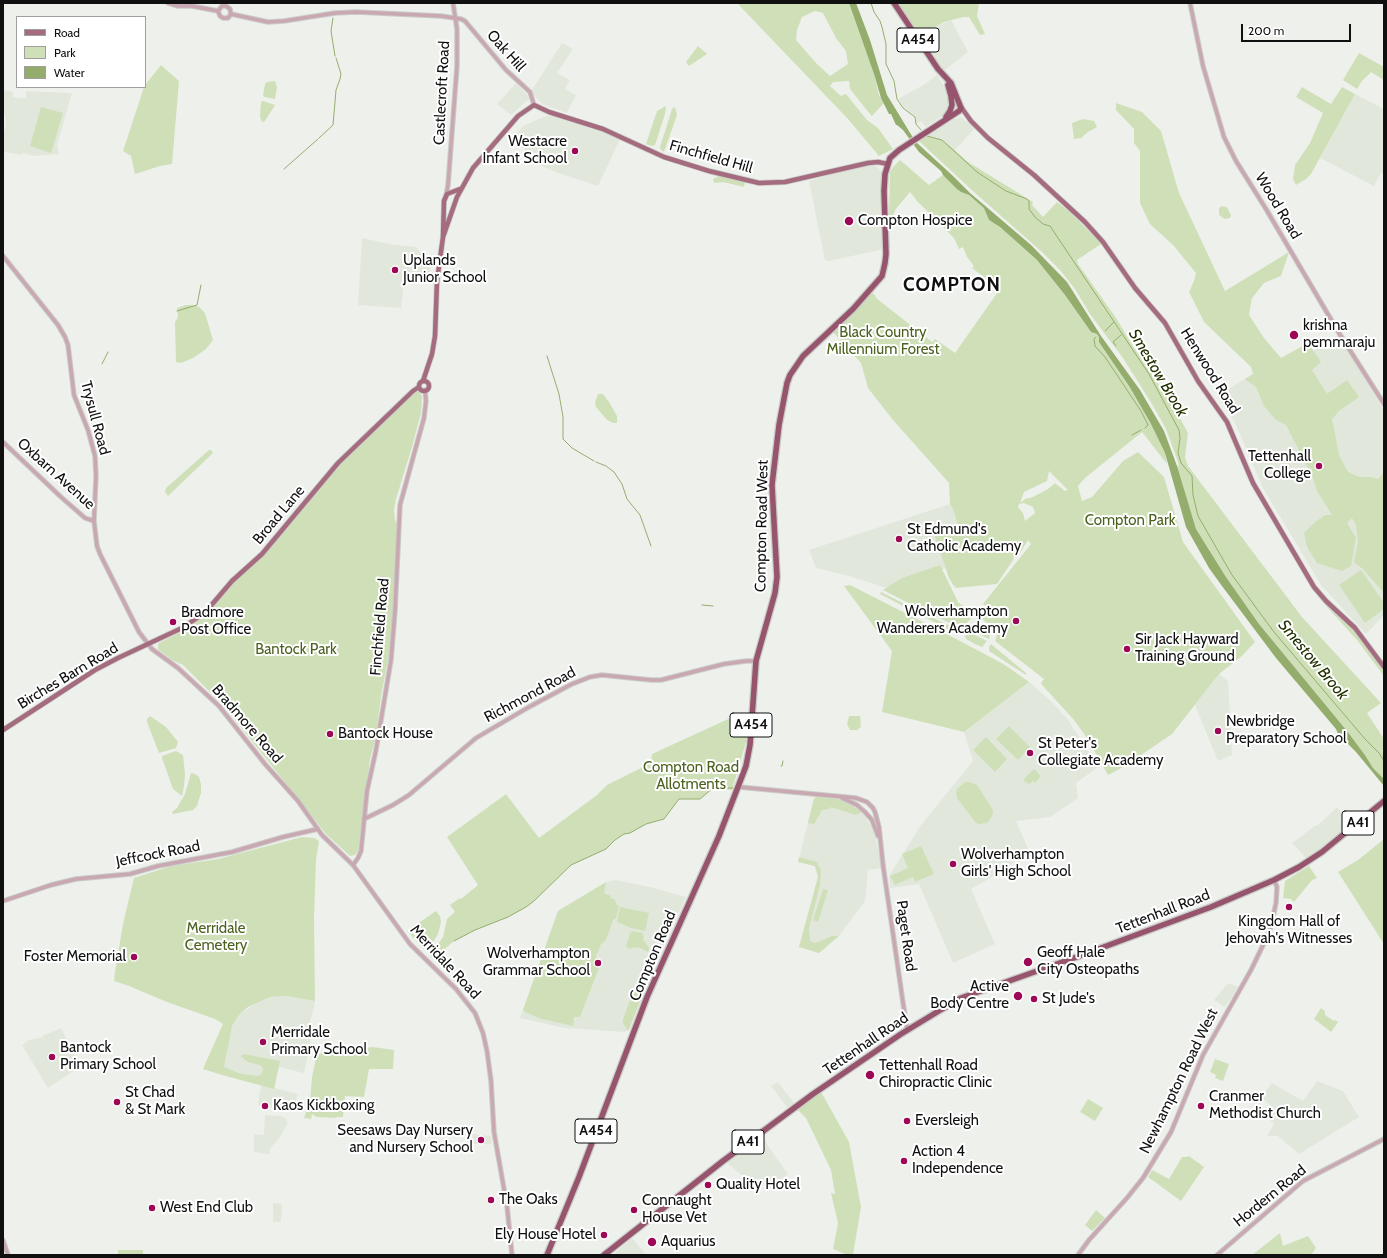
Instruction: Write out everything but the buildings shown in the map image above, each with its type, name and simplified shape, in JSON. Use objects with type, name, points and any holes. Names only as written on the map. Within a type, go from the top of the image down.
[{"type":"highway","name":"A454","points":[[894,3],[943,76],[949,88],[954,108]]},
{"type":"highway","name":"A454","points":[[943,76],[951,83],[960,105]]},
{"type":"highway","points":[[888,164],[894,154],[942,121],[954,108],[956,103],[960,105]]},
{"type":"highway","name":"Compton Road West","points":[[756,661],[775,593],[777,577],[772,485],[775,451],[784,391],[790,375],[804,356],[853,310],[882,276],[886,254],[884,191],[885,174],[888,164]]},
{"type":"highway","name":"Compton Road","points":[[547,1255],[582,1170],[647,997],[739,787],[749,751],[756,661]]},
{"type":"highway","name":"Tettenhall Road","points":[[604,1255],[742,1146],[821,1088],[908,1030],[961,998],[1153,929],[1218,904],[1274,880],[1322,852],[1384,801]]},
{"type":"main road","name":"Finchfield Hill","points":[[534,105],[549,112],[603,129],[664,157],[753,182],[785,182],[868,163],[878,162],[888,164]]},
{"type":"main road","points":[[423,381],[426,381],[428,385],[428,388],[425,390],[422,390],[419,387],[419,383],[423,381],[432,354],[435,336],[437,280],[443,237],[445,197],[449,193],[454,194],[461,188],[473,168],[509,126],[522,112],[534,105]]},
{"type":"main road","name":"Henwood Road","points":[[960,105],[971,121]]},
{"type":"main road","name":"Henwood Road","points":[[954,108],[1034,175],[1085,222],[1107,246],[1135,288],[1165,323],[1198,381],[1227,422],[1253,482],[1314,587],[1326,601],[1355,628],[1384,667]]},
{"type":"main road","points":[[443,237],[453,208],[454,194]]},
{"type":"main road","points":[[444,208],[448,210],[453,208]]},
{"type":"main road","name":"Broad Lane","points":[[148,644],[182,628],[205,612],[232,581],[262,554],[338,463],[419,387]]},
{"type":"main road","name":"Birches Barn Road","points":[[3,730],[86,676],[118,658],[148,644]]},
{"type":"street","points":[[168,3],[218,11]]},
{"type":"street","points":[[185,3],[192,6]]},
{"type":"street","name":"Castlecroft Road","points":[[445,197],[448,185],[457,66],[457,40],[453,3]]},
{"type":"street","name":"Wood Road","points":[[1190,3],[1203,66],[1224,137],[1236,161],[1339,333],[1384,404]]},
{"type":"street","points":[[218,11],[222,6],[226,6],[230,9],[231,14]]},
{"type":"street","points":[[218,11],[220,16],[223,18],[228,18],[231,14]]},
{"type":"street","points":[[231,14],[268,22],[335,13],[361,12],[441,16],[455,19]]},
{"type":"street","name":"Oak Hill","points":[[455,19],[465,21],[506,70],[530,92],[534,105]]},
{"type":"street","points":[[448,185],[454,194]]},
{"type":"street","name":"Trysull Road","points":[[3,256],[58,325],[68,345],[74,395],[88,430],[95,456],[95,538],[100,554],[139,632],[148,644]]},
{"type":"street","name":"Finchfield Road","points":[[353,865],[360,854],[367,791],[379,735],[392,646],[400,505],[424,418],[426,402],[425,390]]},
{"type":"street","name":"Oxbarn Avenue","points":[[3,442],[61,497],[85,518],[94,522]]},
{"type":"street","name":"Bradmore Road","points":[[148,644],[152,649],[178,668],[218,705],[265,764],[298,801],[318,830]]},
{"type":"street","name":"Richmond Road","points":[[364,819],[393,805],[409,795],[476,738],[572,684],[590,677],[602,675],[661,680],[724,664],[756,661]]},
{"type":"street","name":"Paget Road","points":[[739,787],[861,799],[873,808],[877,818],[908,1030]]},
{"type":"street","name":"Paget Road","points":[[839,797],[852,802],[865,812],[875,826],[881,845]]},
{"type":"street","name":"Merridale Road","points":[[318,830],[353,865],[410,944],[456,989],[474,1011],[478,1019],[488,1056],[494,1132],[507,1206],[512,1255]]},
{"type":"street","name":"Jeffcock Road","points":[[3,901],[76,879],[130,874],[158,866],[232,852],[284,837],[318,830]]},
{"type":"street","name":"Newhampton Road West","points":[[1078,1255],[1089,1240],[1128,1198],[1144,1178],[1171,1132],[1203,1055],[1251,970],[1272,926],[1276,908],[1277,887],[1274,880]]},
{"type":"street","name":"Hordern Road","points":[[1217,1255],[1303,1181],[1384,1139]]},
{"type":"street","points":[[3,1240],[8,1255]]},
{"type":"shaded area","points":[[951,20],[968,52],[945,70],[942,69],[917,37]]},
{"type":"shaded area","points":[[562,43],[573,49],[557,73],[570,80],[565,89],[576,95],[567,113],[542,104],[532,93],[532,90]]},
{"type":"shaded area","points":[[937,75],[949,94],[949,106],[943,115],[926,127],[921,121],[917,124],[915,116],[903,107],[898,99],[925,84]]},
{"type":"shaded area","points":[[516,83],[530,98],[511,115],[497,104]]},
{"type":"shaded area","points":[[3,90],[13,92],[13,97],[20,98],[26,98],[26,91],[72,93],[57,145],[59,154],[34,156],[22,153],[22,155],[4,152],[3,136],[6,125],[5,114],[3,113]]},
{"type":"shaded area","points":[[1355,94],[1384,109],[1384,174],[1381,173],[1374,186],[1320,158]]},
{"type":"shaded area","name":"Westacre Infant School","points":[[546,116],[555,116],[595,128],[620,139],[598,186],[558,173],[523,158],[525,149],[509,141],[523,126]]},
{"type":"shaded area","points":[[961,117],[975,128],[955,150],[942,139],[927,136],[955,119]]},
{"type":"shaded area","name":"Compton Hospice","points":[[864,166],[876,166],[881,171],[880,208],[884,249],[829,261],[825,260],[809,181]]},
{"type":"shaded area","name":"Uplands Junior School","points":[[362,238],[389,244],[416,247],[422,254],[431,259],[429,283],[404,282],[401,308],[358,305]]},
{"type":"shaded area","name":"Tettenhall College","points":[[1338,335],[1384,411],[1384,615],[1366,634],[1321,585],[1263,488],[1235,423],[1217,396],[1308,343],[1314,351]]},
{"type":"shaded area","name":"St Edmund's Catholic Academy","points":[[950,504],[958,527],[953,529],[942,556],[946,568],[886,588],[849,576],[816,568],[809,550]]},
{"type":"shaded area","name":"Newbridge Preparatory School","points":[[1219,674],[1228,681],[1232,755],[1218,761],[1195,705]]},
{"type":"shaded area","points":[[1029,682],[1052,702],[1068,720],[1098,767],[1076,783],[1078,798],[1050,817],[1016,821],[1029,851],[999,873],[971,889],[995,944],[953,963],[919,884],[890,888],[889,876],[921,825],[973,761],[964,732]]},
{"type":"shaded area","points":[[814,798],[838,799],[862,812],[874,830],[882,868],[868,870],[865,901],[839,936],[819,953],[799,947],[818,877],[815,866],[798,862]]},
{"type":"shaded area","points":[[1337,807],[1350,823],[1307,859],[1292,843],[1316,825],[1317,826]]},
{"type":"shaded area","name":"Wolverhampton Grammar School","points":[[616,880],[650,887],[686,897],[649,978],[629,1029],[625,1032],[565,1028],[520,1018],[558,911],[609,881]]},
{"type":"shaded area","points":[[1227,984],[1238,987],[1225,1007],[1214,1000]]},
{"type":"shaded area","name":"Merridale Primary School","points":[[286,996],[315,1001],[309,1025],[311,1039],[304,1073],[279,1067],[274,1088],[298,1094],[294,1107],[290,1112],[258,1105],[261,1085],[203,1069],[223,1024],[232,1026],[239,1015],[257,1002],[270,997]]},
{"type":"shaded area","name":"Bantock Primary School","points":[[61,1028],[80,1068],[48,1088],[22,1045],[29,1040],[43,1037],[42,1036]]},
{"type":"shaded area","points":[[1317,1081],[1343,1091],[1359,1117],[1299,1154],[1278,1136],[1267,1136],[1274,1124],[1264,1114],[1270,1105],[1261,1097],[1272,1083],[1303,1101]]},
{"type":"shaded area","points":[[778,1082],[794,1103],[788,1107],[771,1086]]},
{"type":"shaded area","points":[[265,1115],[280,1116],[285,1118],[288,1123],[279,1139],[270,1148],[269,1154],[254,1152],[254,1134],[264,1135]]},
{"type":"shaded area","name":"Seesaws Day Nursery and Nursery School","points":[[472,1134],[491,1136],[492,1144],[471,1144]]},
{"type":"shaded area","points":[[761,1136],[788,1174],[768,1189],[762,1183],[758,1189],[726,1162]]},
{"type":"shaded area","points":[[273,1203],[282,1204],[281,1222],[273,1222]]},
{"type":"shaded area","points":[[632,1238],[646,1255],[613,1255]]},
{"type":"green space","points":[[737,3],[849,3],[875,77],[879,95],[884,103],[872,116],[850,89],[849,81],[833,82],[830,86],[841,96],[846,94],[867,120],[878,128],[893,149],[879,156],[848,119]],"holes":[[[815,11],[823,13],[836,38],[846,51],[848,64],[830,76],[816,63],[796,40],[797,30],[802,17]]]},
{"type":"green space","points":[[895,3],[979,3],[977,16],[985,34],[980,35],[969,17],[963,17],[944,22],[917,37]]},
{"type":"green space","points":[[698,46],[707,54],[689,66],[686,62]]},
{"type":"green space","points":[[1359,53],[1384,67],[1384,80],[1371,72],[1362,81],[1357,89],[1343,80]]},
{"type":"green space","points":[[161,65],[179,81],[172,164],[160,166],[135,174],[131,156],[123,151],[144,88],[146,88],[146,84]]},
{"type":"green space","points":[[275,81],[277,87],[275,99],[264,97],[265,84],[267,82]]},
{"type":"green space","points":[[1302,87],[1331,104],[1342,87],[1355,94],[1311,174],[1296,185],[1293,179],[1295,165],[1310,143],[1323,113],[1296,97]]},
{"type":"green space","points":[[263,101],[275,105],[265,121],[262,122],[260,117],[261,102]]},
{"type":"green space","points":[[1116,103],[1142,112],[1161,131],[1179,193],[1225,291],[1289,252],[1281,276],[1264,283],[1252,298],[1249,315],[1264,338],[1281,358],[1308,343],[1321,362],[1312,370],[1327,394],[1347,380],[1359,397],[1339,411],[1332,419],[1339,455],[1348,472],[1359,477],[1371,477],[1378,479],[1383,473],[1384,474],[1384,593],[1363,569],[1354,562],[1358,542],[1356,525],[1352,518],[1347,523],[1356,538],[1351,566],[1342,571],[1317,563],[1307,547],[1304,533],[1325,515],[1332,515],[1317,491],[1313,478],[1286,425],[1276,420],[1264,406],[1256,387],[1245,379],[1253,374],[1251,367],[1204,322],[1189,292],[1196,273],[1173,245],[1150,224],[1140,203],[1140,151],[1134,143],[1134,129],[1116,110]]},
{"type":"green space","points":[[666,106],[665,114],[655,145],[652,146],[646,144],[657,111]]},
{"type":"green space","points":[[41,107],[63,113],[51,153],[30,146]]},
{"type":"green space","points":[[675,107],[677,115],[664,152],[660,149],[660,147],[672,109]]},
{"type":"green space","points":[[1083,119],[1094,121],[1097,127],[1081,138],[1074,139],[1072,123]]},
{"type":"green space","points":[[927,136],[941,139],[968,162],[1033,202],[1032,205],[1043,217],[1057,202],[1069,211],[1101,244],[1077,260],[1078,264],[1116,318],[1134,348],[1172,404],[1188,433],[1185,457],[1188,466],[1302,617],[1381,703],[1367,713],[1384,739],[1384,749],[1382,750],[1384,754],[1384,779],[1373,768],[1347,731],[1259,624],[1226,577],[1196,529],[1179,477],[1177,466],[1179,466],[1177,459],[1166,429],[1123,358],[1090,314],[1075,289],[1060,270],[1042,252],[919,141]]},
{"type":"green space","points":[[900,160],[929,185],[943,175],[961,192],[969,195],[985,208],[989,220],[1000,227],[1037,260],[1065,295],[1091,332],[1097,334],[1100,342],[1129,386],[1151,424],[1165,453],[1167,464],[1142,432],[1085,478],[1078,486],[1082,501],[1092,497],[1123,461],[1138,452],[1164,477],[1183,542],[1255,642],[1242,656],[1219,674],[1172,734],[1125,766],[1108,775],[1087,738],[1074,720],[1041,683],[1044,679],[995,641],[997,635],[996,630],[978,616],[986,606],[983,604],[1031,544],[1028,540],[1019,555],[1015,553],[1013,560],[997,584],[956,588],[954,586],[949,578],[934,534],[958,526],[950,504],[949,483],[893,420],[868,388],[861,363],[833,332],[872,293],[876,298],[932,342],[935,339],[955,353],[1000,289],[972,268],[974,266],[967,257],[963,247],[959,249],[954,238],[910,192],[895,210],[894,214],[889,218],[890,172]],"holes":[[[1049,471],[1068,490],[1065,491],[1055,483],[1048,489],[1033,497],[1025,499],[1020,503],[1024,492],[1047,481]],[[1024,503],[1033,507],[1035,513],[1025,521],[1023,513],[1018,507],[1019,504]]]},
{"type":"green space","points":[[719,176],[745,182],[744,187],[723,182],[714,183],[713,179]]},
{"type":"green space","points":[[1222,206],[1228,209],[1231,215],[1230,218],[1225,219],[1219,215],[1219,208]]},
{"type":"green space","points":[[186,305],[199,307],[205,313],[213,340],[206,349],[193,358],[181,363],[176,362],[175,322],[178,317],[177,308]]},
{"type":"green space","name":"Bantock Park","points":[[415,392],[420,392],[422,397],[421,413],[394,510],[397,525],[390,650],[381,696],[376,737],[370,759],[358,851],[355,855],[350,856],[326,834],[224,706],[183,665],[172,660],[158,649],[158,645],[208,613],[237,578],[264,554],[341,462]]},
{"type":"green space","points":[[598,394],[603,394],[609,402],[617,416],[617,423],[607,420],[596,407],[595,402]]},
{"type":"green space","points":[[209,450],[213,453],[168,496],[165,492],[166,488]]},
{"type":"green space","points":[[940,565],[958,602],[974,615],[965,625],[950,623],[883,590],[902,578]]},
{"type":"green space","points":[[1361,570],[1384,603],[1384,609],[1365,623],[1339,585]]},
{"type":"green space","points":[[850,585],[1005,665],[1029,682],[964,732],[882,712],[892,651],[844,586]]},
{"type":"green space","points":[[881,592],[948,625],[964,629],[960,634],[955,633],[880,594]]},
{"type":"green space","points":[[1318,597],[1356,633],[1384,671],[1384,676],[1357,640]]},
{"type":"green space","points":[[977,622],[989,631],[989,639],[970,630]]},
{"type":"green space","points":[[968,632],[987,641],[982,647],[975,644],[966,639],[965,636]]},
{"type":"green space","points":[[991,644],[1026,673],[1026,675],[989,651]]},
{"type":"green space","name":"Compton Road Allotments","points":[[743,713],[747,713],[748,735],[732,790],[713,788],[700,799],[679,799],[664,819],[646,824],[630,833],[624,834],[606,849],[571,865],[526,907],[508,917],[475,930],[454,941],[433,959],[430,956],[443,937],[447,919],[455,912],[450,905],[460,898],[461,899],[478,885],[447,837],[506,794],[539,838],[597,795],[607,785],[651,763],[652,754]]},
{"type":"green space","points":[[150,716],[166,727],[178,742],[176,748],[159,753],[147,722],[147,719]]},
{"type":"green space","points":[[849,716],[860,716],[861,727],[857,730],[850,730],[847,724]]},
{"type":"green space","points":[[1009,726],[1030,747],[1018,760],[996,739]]},
{"type":"green space","points":[[986,737],[1007,759],[995,772],[973,750]]},
{"type":"green space","points":[[176,751],[183,755],[185,774],[182,796],[173,789],[162,758],[162,756]]},
{"type":"green space","points":[[1034,769],[1041,776],[1035,783],[1033,781],[1029,784],[1023,780]]},
{"type":"green space","points":[[191,773],[199,777],[201,784],[201,793],[197,806],[193,810],[173,814],[172,812],[177,808],[185,794]]},
{"type":"green space","points":[[965,782],[977,785],[993,810],[992,816],[987,823],[976,823],[957,798],[956,792],[958,788]]},
{"type":"green space","points":[[814,798],[838,799],[862,812],[856,815],[831,807],[829,809],[822,810],[814,824],[808,823]]},
{"type":"green space","name":"Merridale Cemetery","points":[[302,837],[314,838],[319,841],[316,860],[314,917],[315,1001],[286,996],[270,997],[248,1007],[239,1015],[232,1026],[224,1067],[241,1074],[259,1076],[262,1073],[263,1068],[260,1065],[248,1062],[241,1056],[244,1054],[280,1061],[274,1089],[203,1069],[223,1024],[215,1019],[114,981],[115,972],[123,924],[134,878],[171,866],[218,859]]},
{"type":"green space","points":[[1384,839],[1384,944],[1338,872],[1358,860]]},
{"type":"green space","points":[[921,846],[934,874],[915,882],[913,877],[895,885],[890,876],[908,868],[902,854]]},
{"type":"green space","points":[[799,857],[817,862],[821,870],[820,886],[809,928],[810,941],[815,943],[832,936],[839,936],[819,953],[799,947],[818,877],[815,866],[798,862]]},
{"type":"green space","points":[[1309,866],[1317,878],[1312,880],[1294,902],[1291,899],[1283,898],[1285,881]]},
{"type":"green space","points":[[606,882],[604,893],[611,896],[610,898],[614,899],[619,906],[616,918],[613,920],[606,940],[601,944],[596,956],[599,968],[580,1017],[574,1017],[573,1026],[542,1019],[525,1012],[523,1010],[558,911]]},
{"type":"green space","points":[[823,889],[828,890],[818,922],[813,920]]},
{"type":"green space","points":[[620,907],[649,913],[645,931],[631,928],[617,922]]},
{"type":"green space","points":[[436,911],[440,916],[441,922],[438,934],[432,944],[424,949],[407,931]]},
{"type":"green space","points":[[633,931],[643,933],[643,939],[649,948],[648,952],[638,947],[633,947],[631,949],[626,947],[630,933]]},
{"type":"green space","points":[[648,982],[628,1031],[623,1023],[623,1019],[634,990],[640,983]]},
{"type":"green space","points":[[1321,1008],[1325,1011],[1325,1015],[1338,1022],[1331,1032],[1314,1019]]},
{"type":"green space","points":[[373,1047],[394,1050],[393,1069],[369,1069],[364,1097],[345,1096],[343,1117],[316,1117],[312,1114],[311,1119],[304,1118],[310,1101],[312,1077],[317,1054]]},
{"type":"green space","points":[[1215,1059],[1229,1064],[1223,1081],[1215,1078],[1216,1075],[1210,1072]]},
{"type":"green space","points":[[821,1092],[849,1142],[861,1207],[853,1255],[847,1255],[833,1249],[838,1223],[831,1193],[835,1194],[831,1170],[806,1118],[797,1109]]},
{"type":"green space","points":[[1088,1099],[1103,1108],[1095,1121],[1080,1112]]},
{"type":"green space","points":[[1189,1156],[1204,1167],[1181,1201],[1148,1177],[1152,1170],[1169,1179],[1182,1157]]},
{"type":"green space","points":[[1096,1210],[1105,1218],[1092,1231],[1085,1225]]},
{"type":"green space","points":[[1280,1233],[1283,1246],[1308,1236],[1316,1248],[1311,1255],[1252,1255]]},
{"type":"green space","points":[[118,1250],[143,1250],[143,1255],[118,1255]]},
{"type":"water","points":[[849,3],[856,3],[870,40],[887,95],[916,142],[970,193],[1031,245],[1067,282],[1101,336],[1140,390],[1164,431],[1177,466],[1196,529],[1226,577],[1259,624],[1347,731],[1373,768],[1384,779],[1384,786],[1356,752],[1338,734],[1336,729],[1276,658],[1209,568],[1186,527],[1165,453],[1151,424],[1129,386],[1099,342],[1099,337],[1097,334],[1091,332],[1065,295],[1037,260],[1000,227],[989,220],[984,208],[969,195],[957,189],[941,171],[919,152],[903,130],[896,125],[881,98]]},
{"type":"waterway","name":"Smestow Brook","points":[[871,3],[882,27],[886,44],[886,64],[894,81],[897,99],[903,108],[915,117],[916,124],[921,130]]},
{"type":"waterway","points":[[333,18],[331,31],[335,56]]},
{"type":"waterway","points":[[319,138],[333,125],[336,90],[341,74],[336,58]]},
{"type":"waterway","name":"Smestow Brook","points":[[927,136],[942,140],[977,172],[1006,191],[1027,199],[1029,201],[1029,209],[1035,217],[1043,224],[1050,226],[1149,374],[1179,430],[1180,438],[1178,453],[1181,463],[1192,476],[1193,495],[1198,516],[1232,575],[1274,632],[1365,739],[1379,753],[1384,761]]},
{"type":"waterway","points":[[284,169],[318,139]]},
{"type":"waterway","points":[[177,311],[197,305],[201,285]]},
{"type":"waterway","points":[[1105,331],[1114,322]]},
{"type":"waterway","points":[[1116,346],[1113,342],[1121,335]]},
{"type":"waterway","points":[[1096,337],[1094,339],[1095,346],[1105,357],[1141,411],[1148,425],[1145,428]]},
{"type":"waterway","points":[[102,364],[108,352]]},
{"type":"waterway","points":[[547,356],[559,394],[563,417],[563,439],[572,448],[594,461]]},
{"type":"waterway","points":[[1132,435],[1141,430]]},
{"type":"waterway","points":[[596,462],[606,466],[614,472],[622,484],[627,499],[640,515],[651,546]]},
{"type":"waterway","points":[[702,605],[713,606]]},
{"type":"waterway","points":[[781,766],[783,761]]},
{"type":"waterway","points":[[454,941],[475,930],[508,917],[526,907],[571,865],[606,849],[624,834],[630,833],[646,824],[664,819],[679,799],[700,799],[713,788],[733,788]]},
{"type":"place","name":"Westacre Infant School","points":[[575,151]]},
{"type":"place","name":"Compton Hospice","points":[[849,221]]},
{"type":"place","name":"Uplands Junior School","points":[[395,270]]},
{"type":"place","name":"krishna pemmaraju","points":[[1294,335]]},
{"type":"place","name":"Tettenhall College","points":[[1319,466]]},
{"type":"place","name":"St Edmund's Catholic Academy","points":[[899,539]]},
{"type":"place","name":"Wolverhampton Wanderers Academy","points":[[1016,621]]},
{"type":"place","name":"Bradmore Post Office","points":[[173,622]]},
{"type":"place","name":"Sir Jack Hayward Training Ground","points":[[1127,649]]},
{"type":"place","name":"Newbridge Preparatory School","points":[[1218,731]]},
{"type":"place","name":"Bantock House","points":[[330,734]]},
{"type":"place","name":"St Peter's Collegiate Academy","points":[[1030,753]]},
{"type":"place","name":"Wolverhampton Girls' High School","points":[[953,864]]},
{"type":"place","name":"Kingdom Hall of Jehovah's Witnesses","points":[[1289,907]]},
{"type":"place","name":"Foster Memorial","points":[[134,957]]},
{"type":"place","name":"Geoff Hale City Osteopaths","points":[[1028,962]]},
{"type":"place","name":"Wolverhampton Grammar School","points":[[598,963]]},
{"type":"place","name":"Active Body Centre","points":[[1018,996]]},
{"type":"place","name":"St Jude's","points":[[1034,999]]},
{"type":"place","name":"Merridale Primary School","points":[[263,1042]]},
{"type":"place","name":"Bantock Primary School","points":[[52,1057]]},
{"type":"place","name":"Tettenhall Road Chiropractic Clinic","points":[[870,1075]]},
{"type":"place","name":"St Chad & St Mark","points":[[117,1102]]},
{"type":"place","name":"Kaos Kickboxing","points":[[265,1106]]},
{"type":"place","name":"Cranmer Methodist Church","points":[[1201,1106]]},
{"type":"place","name":"Eversleigh","points":[[907,1121]]},
{"type":"place","name":"Seesaws Day Nursery and Nursery School","points":[[481,1140]]},
{"type":"place","name":"Action 4 Independence","points":[[904,1161]]},
{"type":"place","name":"Quality Hotel","points":[[708,1185]]},
{"type":"place","name":"The Oaks","points":[[491,1200]]},
{"type":"place","name":"West End Club","points":[[152,1208]]},
{"type":"place","name":"Connaught House Vet","points":[[634,1210]]},
{"type":"place","name":"Ely House Hotel","points":[[604,1235]]},
{"type":"place","name":"Aquarius","points":[[652,1242]]},
{"type":"district","name":"COMPTON","points":[[952,285]]},
{"type":"park label","name":"Black Country Millennium Forest","points":[[883,342]]},
{"type":"park label","name":"Compton Park","points":[[1130,521]]}]
